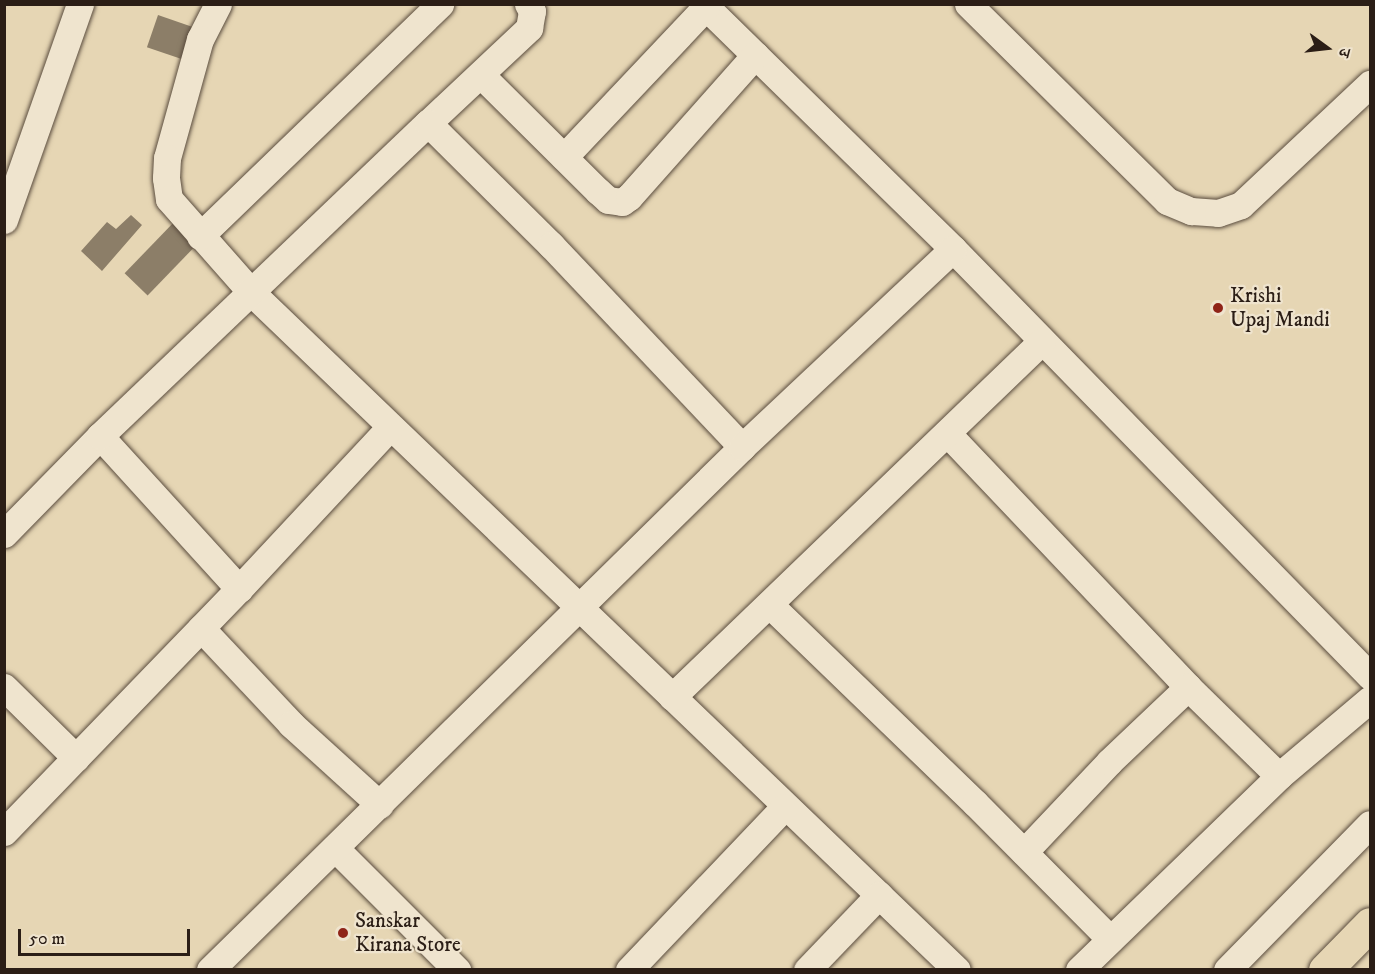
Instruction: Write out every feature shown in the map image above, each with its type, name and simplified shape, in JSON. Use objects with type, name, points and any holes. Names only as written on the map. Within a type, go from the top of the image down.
[{"type":"main road","points":[[1325,969],[1371,924]]},
{"type":"street","points":[[4,220],[80,4]]},
{"type":"street","points":[[218,4],[200,39],[167,158],[166,178],[169,199],[252,293],[784,807],[957,969]]},
{"type":"street","points":[[200,236],[440,4]]},
{"type":"street","points":[[4,534],[100,436],[529,28],[532,11],[528,4]]},
{"type":"street","points":[[968,4],[1167,201],[1191,211],[1218,213],[1241,205],[1371,84]]},
{"type":"street","points":[[564,157],[705,6],[953,249],[1371,676]]},
{"type":"street","points":[[481,75],[608,200],[621,202],[629,197],[755,55]]},
{"type":"street","points":[[428,123],[551,244],[742,447]]},
{"type":"street","points":[[210,969],[380,805],[577,607],[742,447],[953,249]]},
{"type":"street","points":[[672,697],[1042,341]]},
{"type":"street","points":[[4,831],[239,589],[390,427]]},
{"type":"street","points":[[947,433],[1188,687],[1279,776]]},
{"type":"street","points":[[100,436],[239,589]]},
{"type":"street","points":[[770,605],[1110,939]]},
{"type":"street","points":[[201,628],[291,724],[380,805]]},
{"type":"street","points":[[4,687],[76,758]]},
{"type":"street","points":[[1024,852],[1109,762],[1188,687]]},
{"type":"street","points":[[1079,969],[1279,776],[1371,699]]},
{"type":"street","points":[[629,969],[784,807]]},
{"type":"street","points":[[1227,969],[1371,824]]},
{"type":"street","points":[[335,848],[457,969]]},
{"type":"street","points":[[807,969],[879,895]]},
{"type":"building","points":[[158,15],[198,29],[187,61],[147,47]]},
{"type":"building","points":[[131,215],[142,225],[102,271],[81,251],[107,222],[116,229]]},
{"type":"building","points":[[176,220],[199,242],[148,295],[125,273]]},
{"type":"place","name":"Krishi Upaj Mandi","points":[[1218,308]]},
{"type":"place","name":"Sanskar Kirana Store","points":[[343,933]]}]
